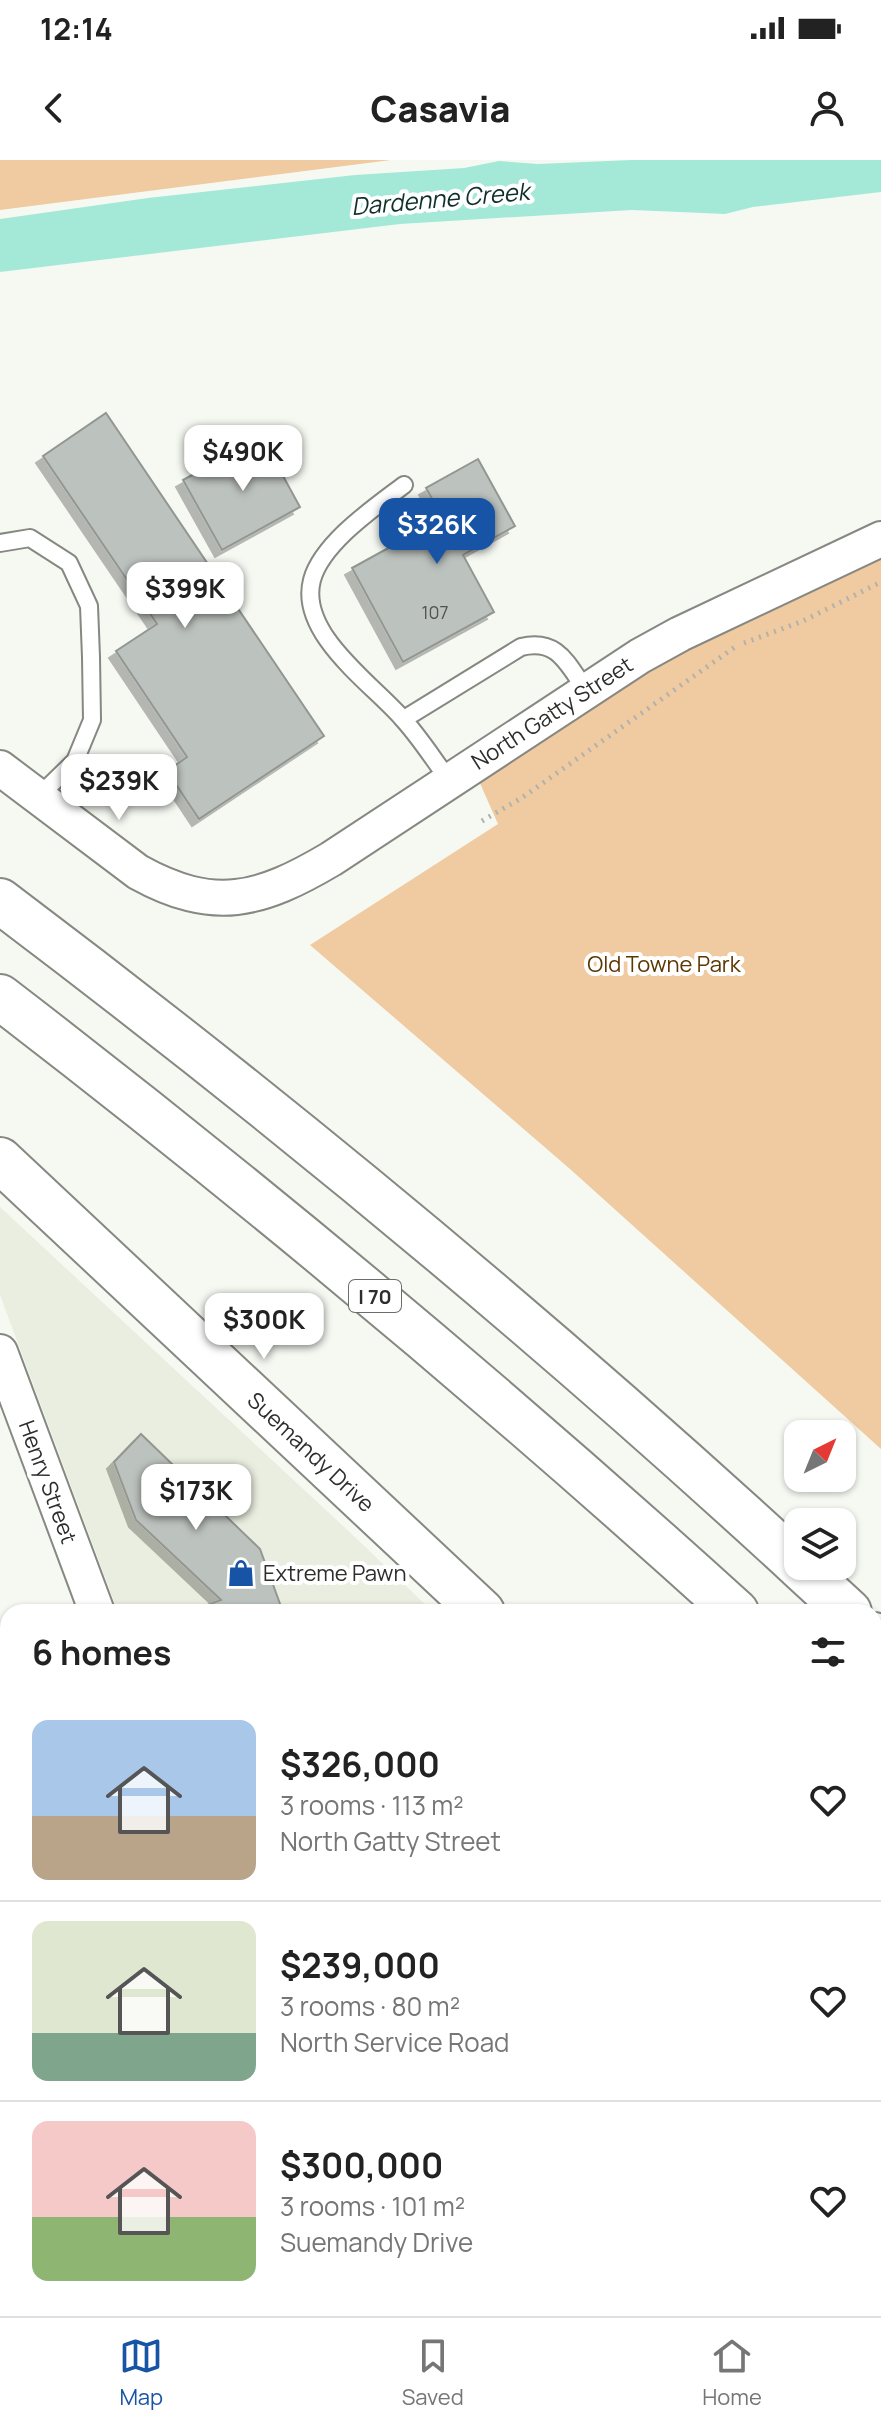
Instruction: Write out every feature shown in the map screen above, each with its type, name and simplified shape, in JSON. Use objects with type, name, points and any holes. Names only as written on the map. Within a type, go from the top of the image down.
[{"type":"main road","points":[[0,901],[188,1046],[458,1267],[672,1451],[784,1553]]},
{"type":"main road","name":"I 70","points":[[0,997],[347,1273],[586,1477],[727,1604]]},
{"type":"main road","name":"Suemandy Drive","points":[[0,1160],[473,1604]]},
{"type":"main road","points":[[814,1580],[840,1604]]},
{"type":"street","name":"North Gatty Street","points":[[0,768],[138,872],[163,886],[187,894],[232,898],[266,892],[310,872],[586,690],[680,634],[881,539]]},
{"type":"street","name":"Henry Street","points":[[0,1352],[94,1604]]},
{"type":"lane","points":[[404,485],[360,518],[329,548],[312,580],[312,607],[322,634],[347,664],[404,719],[449,780]]},
{"type":"lane","points":[[0,543],[30,538],[69,563],[89,606],[92,720],[75,761],[38,797]]},
{"type":"lane","points":[[404,719],[521,647],[536,644],[549,646],[561,655],[586,690]]},
{"type":"path","points":[[482,821],[523,797],[736,646],[803,621],[881,582]]},
{"type":"shaded area","points":[[0,1207],[425,1604],[115,1604],[0,1295]]},
{"type":"green space","points":[[0,160],[391,160],[0,210]]},
{"type":"green space","name":"Old Towne Park","points":[[881,558],[881,1449],[856,1426],[856,1420],[849,1420],[570,1169],[310,945],[498,824],[479,781],[602,699],[702,642]]},
{"type":"water","name":"Dardenne Creek","points":[[631,160],[881,160],[881,192],[753,207],[725,214],[632,210],[400,224],[0,272],[0,219],[148,198],[355,175],[464,168],[499,161],[538,164]]},
{"type":"building","points":[[106,413],[324,736],[199,819],[167,771],[187,757],[116,651],[157,624],[43,456]]},
{"type":"building","points":[[262,437],[269,450],[279,444],[286,457],[276,463],[300,507],[222,550],[183,480]]},
{"type":"building","points":[[478,459],[515,526],[463,555],[494,612],[403,662],[352,568],[443,518],[426,488]]},
{"type":"building","points":[[141,1434],[260,1549],[280,1604],[210,1604],[221,1600],[136,1520],[114,1462]]},
{"type":"place","name":"Extreme Pawn","points":[[241,1573]]}]
